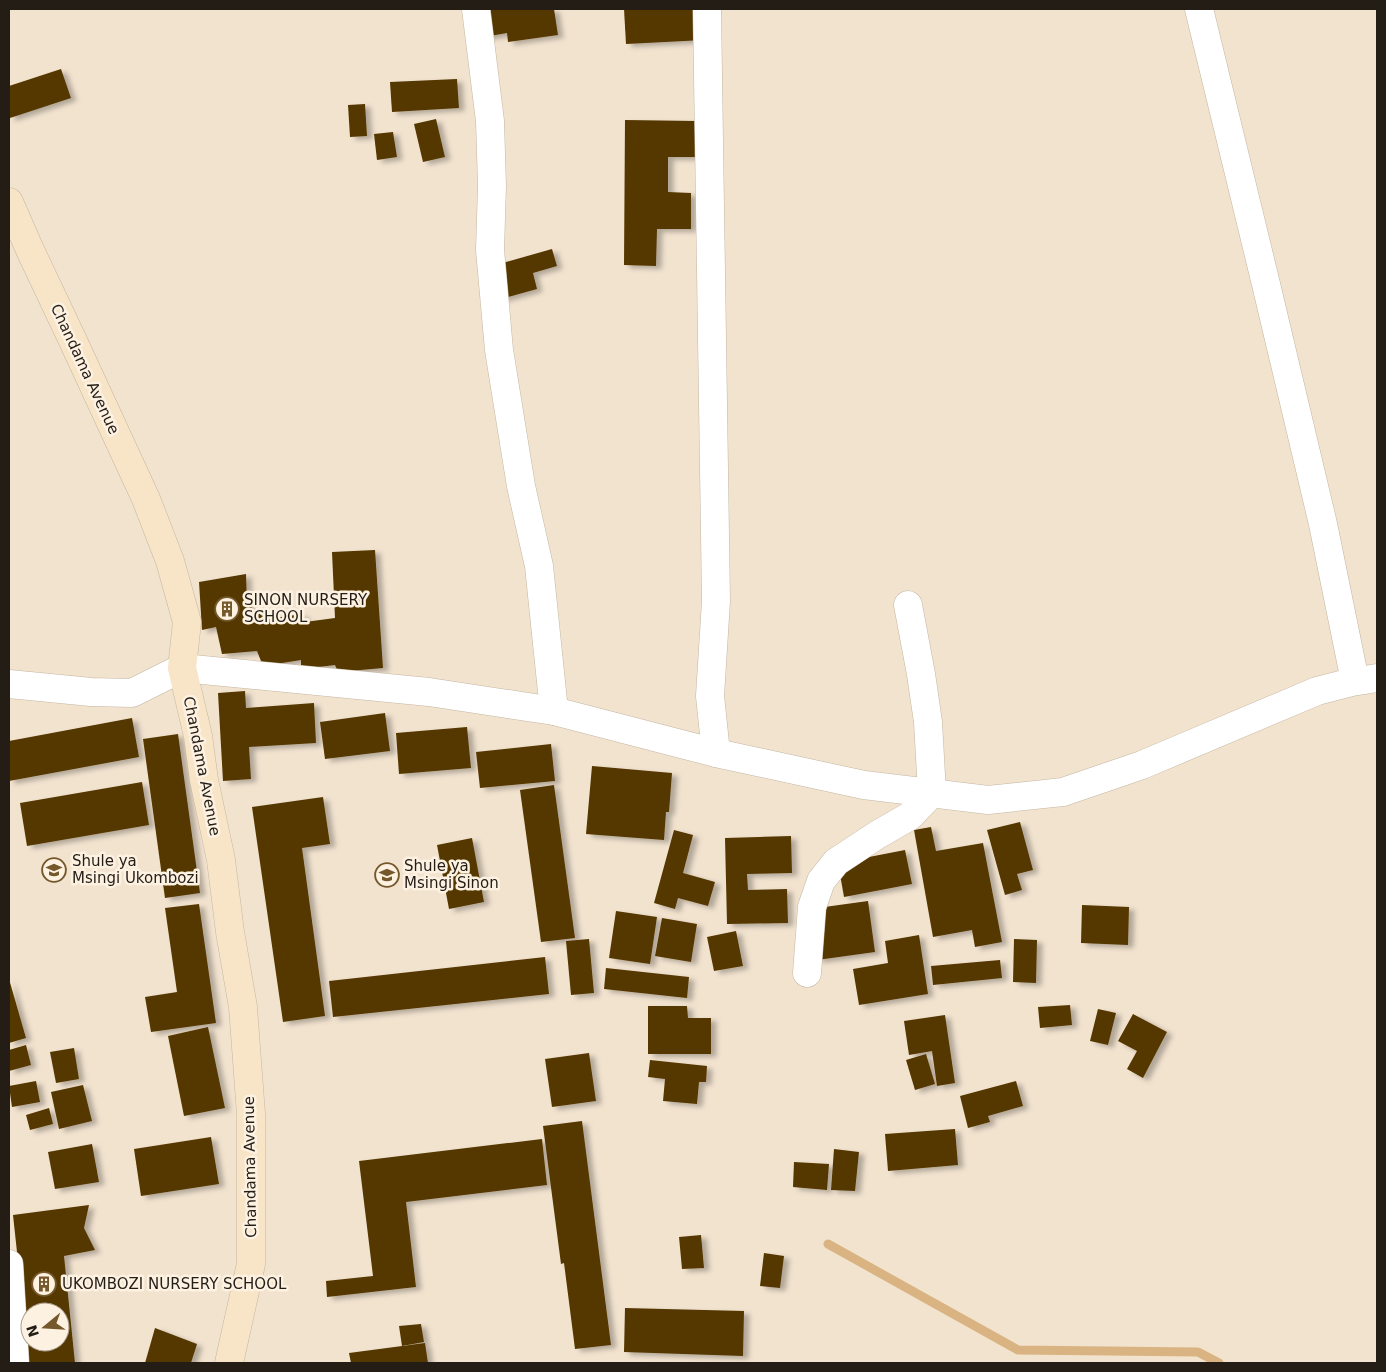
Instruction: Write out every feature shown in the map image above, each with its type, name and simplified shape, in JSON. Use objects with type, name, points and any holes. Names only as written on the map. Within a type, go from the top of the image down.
[{"type":"street","points":[[476,9],[490,121],[492,186],[490,250],[499,350],[521,486],[539,566],[554,711]]},
{"type":"street","points":[[708,9],[716,591],[710,696],[716,753]]},
{"type":"street","points":[[9,684],[91,692],[132,693],[182,668],[429,692],[554,711],[716,753],[864,785],[988,800],[1063,792],[1142,765],[1317,691],[1366,680],[1321,514],[1199,9]]},
{"type":"street","name":"Chandama Avenue","points":[[9,202],[146,499],[170,562],[187,622],[182,668],[198,736],[204,780],[221,860],[230,932],[243,1007],[251,1114],[251,1264],[229,1363]]},
{"type":"street","points":[[807,973],[812,907],[821,881],[836,862],[910,816],[932,793],[928,722],[908,605]]},
{"type":"street","points":[[9,1264],[15,1363]]},
{"type":"building","points":[[479,9],[554,9],[558,35],[508,42],[507,33],[484,37]]},
{"type":"building","points":[[624,9],[703,9],[704,40],[626,44]]},
{"type":"building","points":[[61,69],[71,98],[10,118],[9,86]]},
{"type":"building","points":[[457,79],[459,108],[392,112],[390,82]]},
{"type":"building","points":[[365,104],[367,136],[350,137],[348,105]]},
{"type":"building","points":[[436,119],[445,157],[423,162],[414,124]]},
{"type":"building","points":[[625,120],[696,121],[695,157],[668,157],[668,192],[691,193],[691,229],[657,229],[656,266],[624,265]]},
{"type":"building","points":[[393,132],[397,157],[377,160],[374,134]]},
{"type":"building","points":[[552,249],[557,266],[533,273],[537,289],[501,299],[492,266]]},
{"type":"building","name":"SINON NURSERY SCHOOL","points":[[375,550],[383,668],[338,672],[335,665],[301,669],[301,660],[263,666],[257,651],[222,654],[216,627],[202,630],[199,582],[246,574],[247,604],[266,619],[303,614],[305,622],[335,618],[332,552]]},
{"type":"building","points":[[245,691],[246,708],[314,703],[316,743],[249,747],[251,779],[223,781],[218,693]]},
{"type":"building","points":[[385,713],[390,751],[325,759],[320,722]]},
{"type":"building","points":[[132,718],[139,757],[9,781],[9,741]]},
{"type":"building","points":[[467,727],[471,768],[399,774],[396,733]]},
{"type":"building","points":[[178,734],[200,893],[165,898],[143,739]]},
{"type":"building","points":[[551,744],[555,781],[480,788],[476,752]]},
{"type":"building","points":[[592,766],[672,773],[669,812],[666,812],[664,840],[586,834]]},
{"type":"building","points":[[142,782],[149,825],[27,846],[20,803]]},
{"type":"building","points":[[554,785],[575,938],[541,942],[520,790]]},
{"type":"building","points":[[323,797],[330,844],[302,848],[325,1016],[283,1022],[252,807]]},
{"type":"building","points":[[1020,822],[1033,870],[1017,874],[1022,890],[1005,895],[987,830]]},
{"type":"building","points":[[931,827],[936,851],[983,843],[1002,942],[975,947],[972,930],[933,937],[914,830]]},
{"type":"building","points":[[674,830],[693,835],[683,873],[715,882],[708,906],[678,898],[675,909],[654,903]]},
{"type":"building","points":[[791,836],[792,873],[747,874],[748,890],[787,889],[788,923],[727,924],[725,838]]},
{"type":"building","points":[[472,838],[484,902],[449,909],[437,845]]},
{"type":"building","points":[[905,850],[912,884],[844,897],[838,863]]},
{"type":"building","points":[[868,901],[875,952],[817,960],[810,909]]},
{"type":"building","points":[[199,904],[216,1023],[151,1032],[145,997],[177,992],[165,908]]},
{"type":"building","points":[[1082,905],[1129,907],[1128,945],[1081,943]]},
{"type":"building","points":[[616,911],[657,917],[650,964],[609,958]]},
{"type":"building","points":[[662,918],[697,924],[691,962],[655,956]]},
{"type":"building","points":[[736,931],[743,966],[714,971],[707,937]]},
{"type":"building","points":[[919,935],[928,994],[859,1005],[853,969],[888,963],[885,941]]},
{"type":"building","points":[[589,939],[594,993],[571,995],[566,941]]},
{"type":"building","points":[[1014,939],[1037,940],[1036,983],[1013,982]]},
{"type":"building","points":[[545,957],[549,994],[333,1017],[329,981]]},
{"type":"building","points":[[1000,960],[1002,978],[933,985],[931,966]]},
{"type":"building","points":[[606,968],[689,977],[687,998],[604,989]]},
{"type":"building","points":[[9,979],[26,1038],[9,1043]]},
{"type":"building","points":[[1070,1005],[1072,1025],[1040,1028],[1038,1007]]},
{"type":"building","points":[[648,1006],[687,1006],[688,1018],[711,1018],[711,1054],[648,1054]]},
{"type":"building","points":[[1098,1009],[1116,1013],[1108,1045],[1090,1041]]},
{"type":"building","points":[[1133,1014],[1167,1032],[1143,1078],[1127,1069],[1137,1051],[1118,1041]]},
{"type":"building","points":[[945,1015],[955,1083],[937,1086],[932,1051],[909,1055],[904,1021]]},
{"type":"building","points":[[208,1027],[225,1108],[184,1116],[168,1036]]},
{"type":"building","points":[[26,1045],[31,1065],[9,1071],[9,1050]]},
{"type":"building","points":[[74,1048],[79,1079],[56,1083],[50,1052]]},
{"type":"building","points":[[589,1053],[596,1101],[552,1107],[545,1059]]},
{"type":"building","points":[[926,1054],[935,1084],[915,1090],[906,1060]]},
{"type":"building","points":[[650,1060],[707,1066],[706,1082],[699,1082],[697,1104],[663,1101],[665,1079],[648,1077]]},
{"type":"building","points":[[36,1081],[40,1102],[12,1107],[9,1086]]},
{"type":"building","points":[[1016,1081],[1023,1106],[988,1116],[990,1122],[968,1128],[960,1096]]},
{"type":"building","points":[[83,1085],[92,1121],[59,1129],[51,1092]]},
{"type":"building","points":[[49,1108],[53,1124],[30,1130],[26,1115]]},
{"type":"building","points":[[582,1121],[611,1345],[575,1349],[564,1263],[561,1264],[543,1126]]},
{"type":"building","points":[[955,1129],[958,1165],[888,1171],[885,1134]]},
{"type":"building","points":[[211,1137],[219,1184],[141,1196],[134,1149]]},
{"type":"building","points":[[542,1139],[547,1185],[406,1202],[416,1287],[327,1297],[326,1281],[373,1276],[359,1161]]},
{"type":"building","points":[[92,1144],[99,1182],[55,1189],[48,1152]]},
{"type":"building","points":[[834,1149],[859,1152],[855,1191],[831,1190]]},
{"type":"building","points":[[794,1162],[829,1164],[827,1190],[793,1187]]},
{"type":"building","name":"UKOMBOZI NURSERY SCHOOL","points":[[89,1205],[84,1228],[95,1250],[64,1256],[69,1302],[22,1302],[13,1215]]},
{"type":"building","points":[[701,1235],[704,1268],[682,1269],[679,1237]]},
{"type":"building","points":[[764,1253],[784,1256],[780,1288],[760,1286]]},
{"type":"building","points":[[625,1308],[744,1311],[743,1356],[624,1352]]},
{"type":"building","name":"UKOMBOZI NURSERY SCHOOL","points":[[70,1314],[75,1363],[29,1363],[28,1352],[70,1352]]},
{"type":"building","points":[[421,1324],[424,1342],[402,1346],[399,1326]]},
{"type":"building","points":[[155,1328],[197,1344],[191,1363],[145,1363]]},
{"type":"building","points":[[425,1343],[428,1363],[351,1363],[349,1353]]},
{"type":"waterway","points":[[828,1244],[1018,1350],[1198,1352],[1219,1363]]},
{"type":"place","name":"SINON NURSERY SCHOOL","points":[[227,609]]},
{"type":"place","name":"Shule ya Msingi Ukombozi","points":[[54,870]]},
{"type":"place","name":"Shule ya Msingi Sinon","points":[[387,875]]},
{"type":"place","name":"UKOMBOZI NURSERY SCHOOL","points":[[44,1284]]}]
